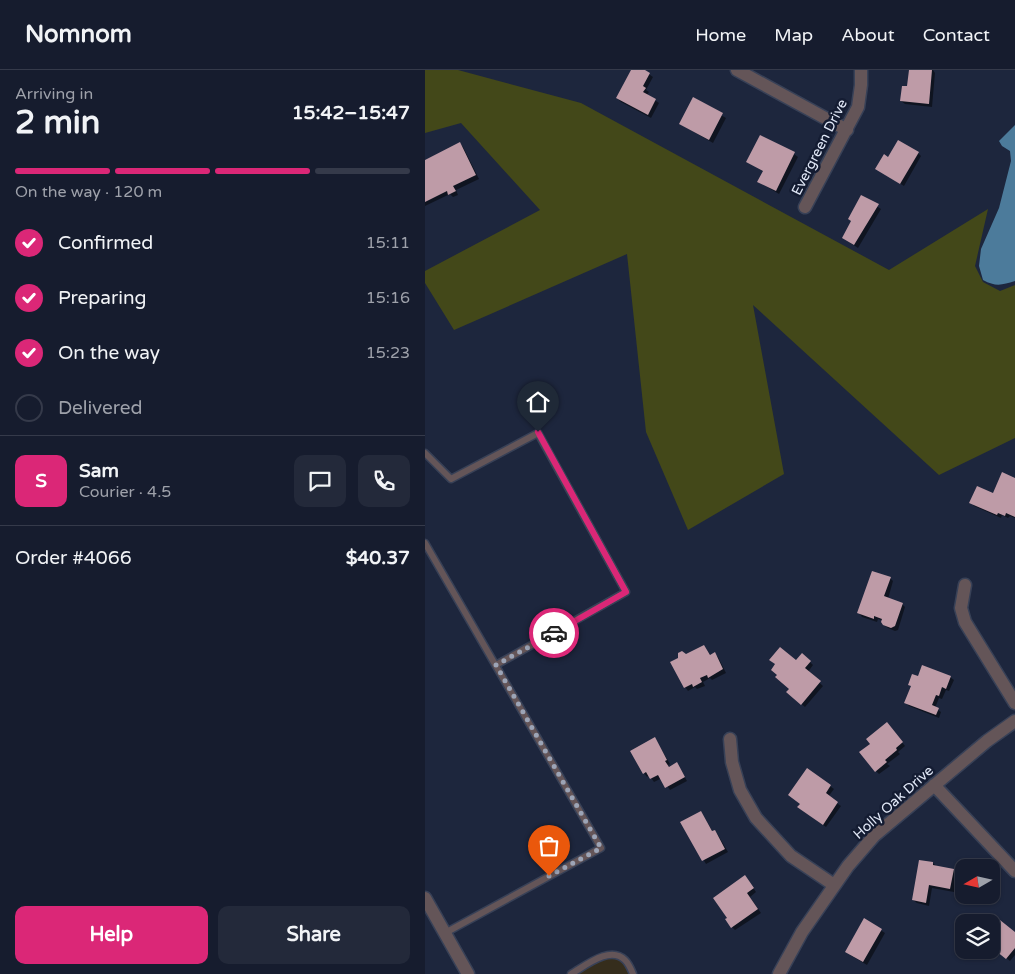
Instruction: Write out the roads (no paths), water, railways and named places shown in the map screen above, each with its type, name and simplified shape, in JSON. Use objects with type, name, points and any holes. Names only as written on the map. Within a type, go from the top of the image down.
[{"type":"street","points":[[737,70],[847,130]]},
{"type":"street","name":"Evergreen Drive","points":[[805,207],[858,107],[861,70]]},
{"type":"street","points":[[965,585],[961,608],[965,622],[1015,704]]},
{"type":"street","name":"Holly Oak Drive","points":[[779,974],[802,932],[834,885],[874,836],[987,741],[1015,721]]},
{"type":"street","points":[[730,739],[732,762],[739,790],[756,818],[791,856],[834,885]]},
{"type":"street","points":[[934,785],[1015,871]]},
{"type":"street","points":[[425,898],[468,974]]},
{"type":"lane","points":[[425,454],[451,479],[538,432],[626,592],[496,665]]},
{"type":"lane","points":[[425,543],[601,848],[445,933]]},
{"type":"lane","points":[[571,974],[610,954],[623,959],[633,974]]},
{"type":"water","points":[[1015,125],[1015,281],[995,284],[983,280],[979,266],[981,249],[999,208],[1011,161],[1010,151],[1002,146],[999,141]]}]
